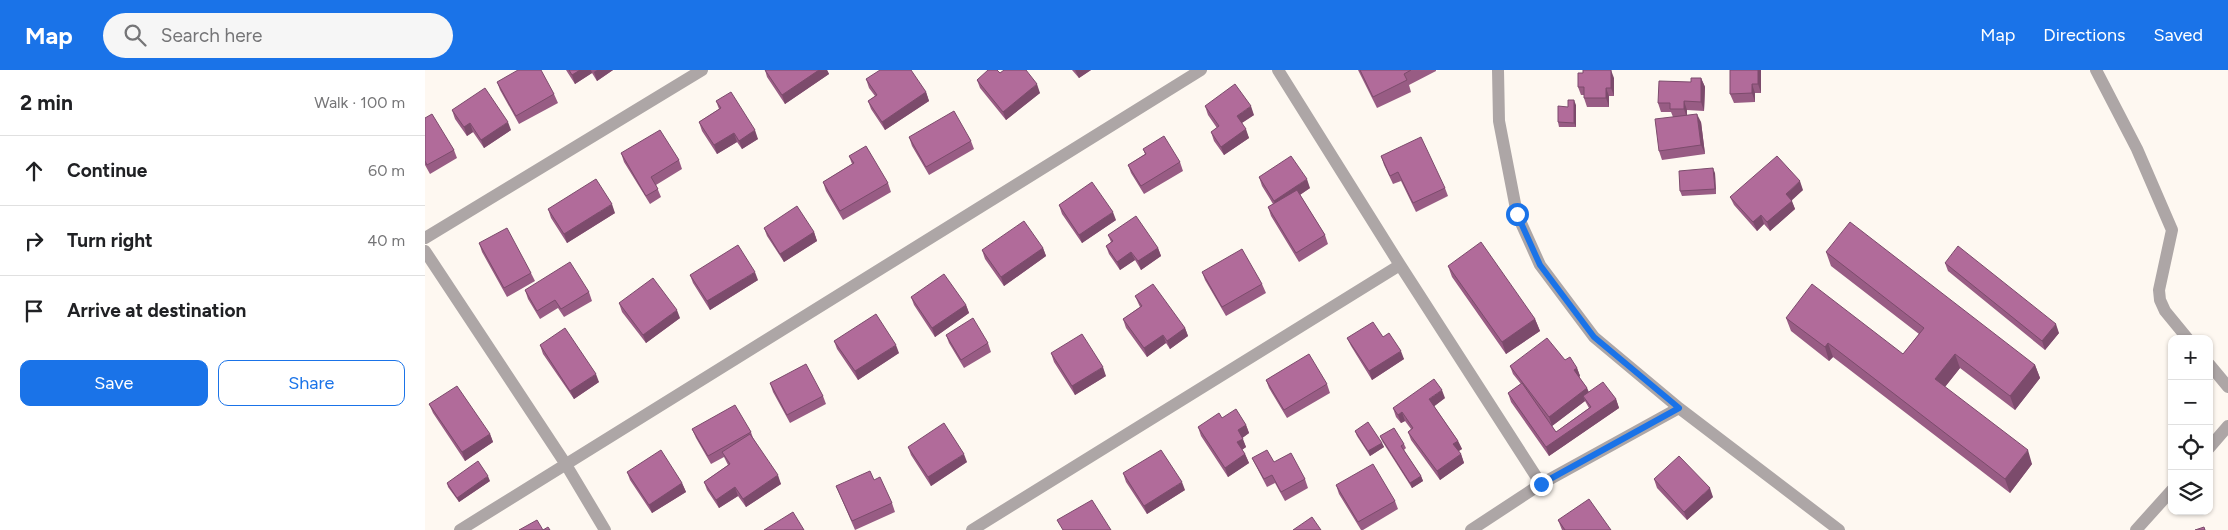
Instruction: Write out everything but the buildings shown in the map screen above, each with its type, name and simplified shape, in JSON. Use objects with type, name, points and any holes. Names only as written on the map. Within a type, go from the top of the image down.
[{"type":"street","points":[[425,238],[702,70]]},
{"type":"street","points":[[460,530],[1201,70]]},
{"type":"street","points":[[1278,70],[1400,265],[1541,484]]},
{"type":"street","points":[[1498,70],[1499,121],[1517,214],[1540,265],[1594,337],[1679,408],[1839,530]]},
{"type":"street","points":[[2096,70],[2137,149],[2172,230],[2159,290],[2165,311],[2185,335]]},
{"type":"street","points":[[425,251],[565,464],[605,530]]},
{"type":"street","points":[[972,530],[1400,265]]},
{"type":"street","points":[[2213,369],[2228,387]]},
{"type":"street","points":[[1471,530],[1541,484],[1679,408]]},
{"type":"street","points":[[2213,443],[2228,426]]},
{"type":"street","points":[[2136,530],[2168,494]]},
{"type":"route","points":[[1517,214],[1540,265],[1594,337],[1679,408],[1541,484]]}]
